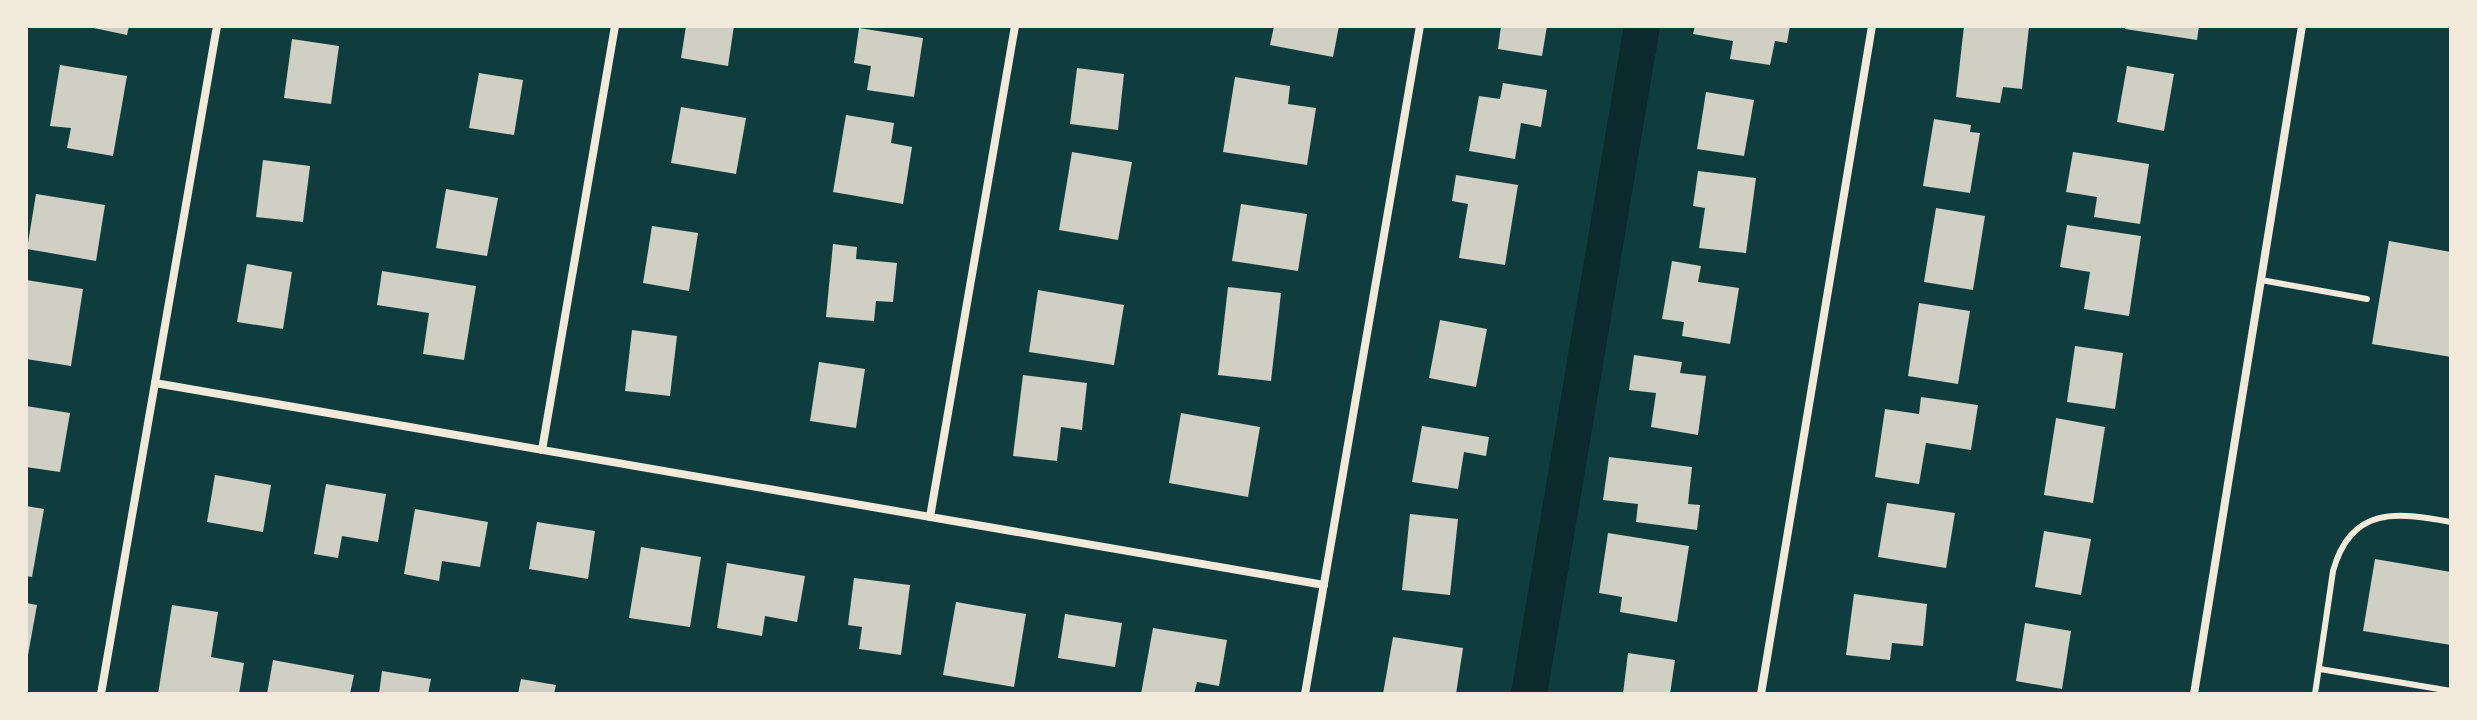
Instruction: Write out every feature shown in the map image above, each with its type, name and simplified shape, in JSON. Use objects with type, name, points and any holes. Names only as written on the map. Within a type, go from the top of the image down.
[{"type":"street","points":[[101,694],[217,26]]},
{"type":"street","points":[[542,450],[615,26]]},
{"type":"street","points":[[930,517],[1015,26]]},
{"type":"street","points":[[1305,694],[1420,26]]},
{"type":"street","points":[[1761,694],[1872,26]]},
{"type":"street","points":[[2194,694],[2302,26]]},
{"type":"street","points":[[155,383],[1324,585]]},
{"type":"lane","points":[[2261,280],[2367,299]]},
{"type":"lane","points":[[2315,694],[2333,571],[2339,552],[2350,535],[2385,515],[2405,514],[2451,522]]},
{"type":"lane","points":[[2320,669],[2451,691]]},
{"type":"building","points":[[84,26],[129,26],[127,35]]},
{"type":"building","points":[[686,26],[734,26],[728,66],[681,58]]},
{"type":"building","points":[[1274,26],[1339,26],[1333,57],[1270,45]]},
{"type":"building","points":[[1501,26],[1547,26],[1542,56],[1498,49]]},
{"type":"building","points":[[1695,26],[1790,26],[1787,43],[1775,41],[1770,65],[1730,59],[1733,41],[1693,34]]},
{"type":"building","points":[[1964,26],[2029,27],[2022,89],[2003,87],[2000,103],[1956,97]]},
{"type":"building","points":[[2125,26],[2199,26],[2197,40],[2125,29]]},
{"type":"building","points":[[859,28],[923,38],[914,97],[867,90],[871,66],[854,63]]},
{"type":"building","points":[[292,39],[339,46],[331,104],[284,98]]},
{"type":"building","points":[[60,65],[127,76],[113,156],[67,148],[71,128],[50,126]]},
{"type":"building","points":[[2127,66],[2174,74],[2164,131],[2117,122]]},
{"type":"building","points":[[1077,68],[1124,74],[1118,130],[1070,124]]},
{"type":"building","points":[[479,73],[523,80],[514,135],[469,128]]},
{"type":"building","points":[[1235,77],[1290,86],[1288,104],[1316,108],[1307,165],[1223,152]]},
{"type":"building","points":[[1503,83],[1547,90],[1541,127],[1521,123],[1515,159],[1469,151],[1479,96],[1500,99]]},
{"type":"building","points":[[1706,92],[1754,100],[1744,156],[1697,149]]},
{"type":"building","points":[[681,107],[746,118],[736,174],[671,163]]},
{"type":"building","points":[[846,115],[894,123],[891,143],[912,147],[903,204],[833,192]]},
{"type":"building","points":[[1934,119],[1971,125],[1970,132],[1980,133],[1970,193],[1923,186]]},
{"type":"building","points":[[1072,152],[1132,162],[1118,240],[1059,230]]},
{"type":"building","points":[[2073,152],[2149,164],[2140,224],[2094,217],[2097,197],[2066,192]]},
{"type":"building","points":[[263,160],[310,166],[303,222],[256,217]]},
{"type":"building","points":[[1698,171],[1756,178],[1746,253],[1699,248],[1705,208],[1693,206]]},
{"type":"building","points":[[1456,175],[1518,185],[1505,265],[1459,258],[1468,204],[1452,201]]},
{"type":"building","points":[[446,189],[498,198],[487,256],[436,248]]},
{"type":"building","points":[[36,194],[105,205],[96,261],[27,249]]},
{"type":"building","points":[[1241,204],[1307,214],[1298,271],[1232,261]]},
{"type":"building","points":[[1936,208],[1985,216],[1973,290],[1924,282]]},
{"type":"building","points":[[2067,225],[2141,236],[2129,316],[2084,309],[2090,272],[2060,267]]},
{"type":"building","points":[[652,226],[698,233],[689,291],[643,283]]},
{"type":"building","points":[[2389,241],[2451,252],[2451,357],[2372,344]]},
{"type":"building","points":[[833,244],[857,247],[856,259],[897,263],[893,302],[876,301],[874,321],[826,317]]},
{"type":"building","points":[[1672,261],[1701,266],[1698,282],[1739,288],[1730,344],[1682,336],[1684,322],[1662,319]]},
{"type":"building","points":[[247,264],[292,272],[283,329],[237,322]]},
{"type":"building","points":[[382,271],[476,286],[464,360],[423,354],[429,313],[377,305]]},
{"type":"building","points":[[26,280],[83,289],[71,366],[26,359]]},
{"type":"building","points":[[1228,287],[1281,293],[1271,381],[1218,375]]},
{"type":"building","points":[[1038,290],[1124,305],[1114,365],[1029,352]]},
{"type":"building","points":[[1919,303],[1970,311],[1958,384],[1908,376]]},
{"type":"building","points":[[1440,320],[1487,329],[1476,387],[1429,378]]},
{"type":"building","points":[[632,330],[677,336],[670,396],[625,391]]},
{"type":"building","points":[[2075,346],[2123,353],[2115,409],[2067,402]]},
{"type":"building","points":[[1634,355],[1682,362],[1680,373],[1706,376],[1698,435],[1651,427],[1656,393],[1629,390]]},
{"type":"building","points":[[819,362],[865,369],[856,428],[810,421]]},
{"type":"building","points":[[1023,375],[1087,383],[1082,430],[1061,427],[1057,461],[1013,456]]},
{"type":"building","points":[[1921,397],[1978,405],[1971,450],[1926,443],[1919,484],[1875,477],[1885,409],[1919,414]]},
{"type":"building","points":[[26,406],[70,413],[60,472],[26,467]]},
{"type":"building","points":[[1181,413],[1260,427],[1248,497],[1169,483]]},
{"type":"building","points":[[2056,418],[2105,427],[2093,503],[2044,495]]},
{"type":"building","points":[[1422,426],[1489,437],[1486,456],[1464,452],[1458,489],[1412,482]]},
{"type":"building","points":[[1609,457],[1692,467],[1688,504],[1700,505],[1697,530],[1636,522],[1638,504],[1603,500]]},
{"type":"building","points":[[215,475],[271,485],[263,532],[207,522]]},
{"type":"building","points":[[326,484],[386,494],[378,542],[342,536],[338,558],[314,554]]},
{"type":"building","points":[[1887,503],[1955,513],[1946,568],[1878,557]]},
{"type":"building","points":[[26,506],[44,509],[32,577],[26,576]]},
{"type":"building","points":[[415,509],[488,522],[480,567],[442,561],[439,581],[404,574]]},
{"type":"building","points":[[1410,514],[1458,519],[1450,595],[1402,590]]},
{"type":"building","points":[[537,522],[595,531],[588,579],[529,569]]},
{"type":"building","points":[[2044,531],[2091,539],[2081,595],[2035,587]]},
{"type":"building","points":[[1608,533],[1689,546],[1677,622],[1620,612],[1622,597],[1599,593]]},
{"type":"building","points":[[641,547],[701,557],[690,627],[629,618]]},
{"type":"building","points":[[2375,559],[2451,572],[2451,645],[2363,631]]},
{"type":"building","points":[[727,563],[805,576],[797,622],[765,616],[762,636],[717,628]]},
{"type":"building","points":[[854,578],[910,585],[901,655],[859,649],[862,627],[848,625]]},
{"type":"building","points":[[1854,594],[1927,604],[1923,646],[1892,643],[1890,660],[1846,655]]},
{"type":"building","points":[[956,602],[1026,614],[1014,687],[943,675]]},
{"type":"building","points":[[26,603],[37,605],[28,655],[26,655]]},
{"type":"building","points":[[172,605],[218,612],[211,657],[244,663],[239,694],[158,694]]},
{"type":"building","points":[[1065,614],[1122,623],[1115,667],[1058,658]]},
{"type":"building","points":[[2025,623],[2071,631],[2062,689],[2016,681]]},
{"type":"building","points":[[1153,628],[1227,640],[1219,686],[1197,682],[1194,694],[1141,694]]},
{"type":"building","points":[[1393,637],[1463,648],[1456,694],[1383,694]]},
{"type":"building","points":[[1628,653],[1675,660],[1670,694],[1623,694]]},
{"type":"building","points":[[273,660],[354,675],[350,694],[267,694]]},
{"type":"building","points":[[382,671],[431,679],[428,694],[379,694]]},
{"type":"building","points":[[521,679],[556,685],[554,694],[518,694]]},
{"type":"waterway","points":[[1529,694],[1642,26]]}]
